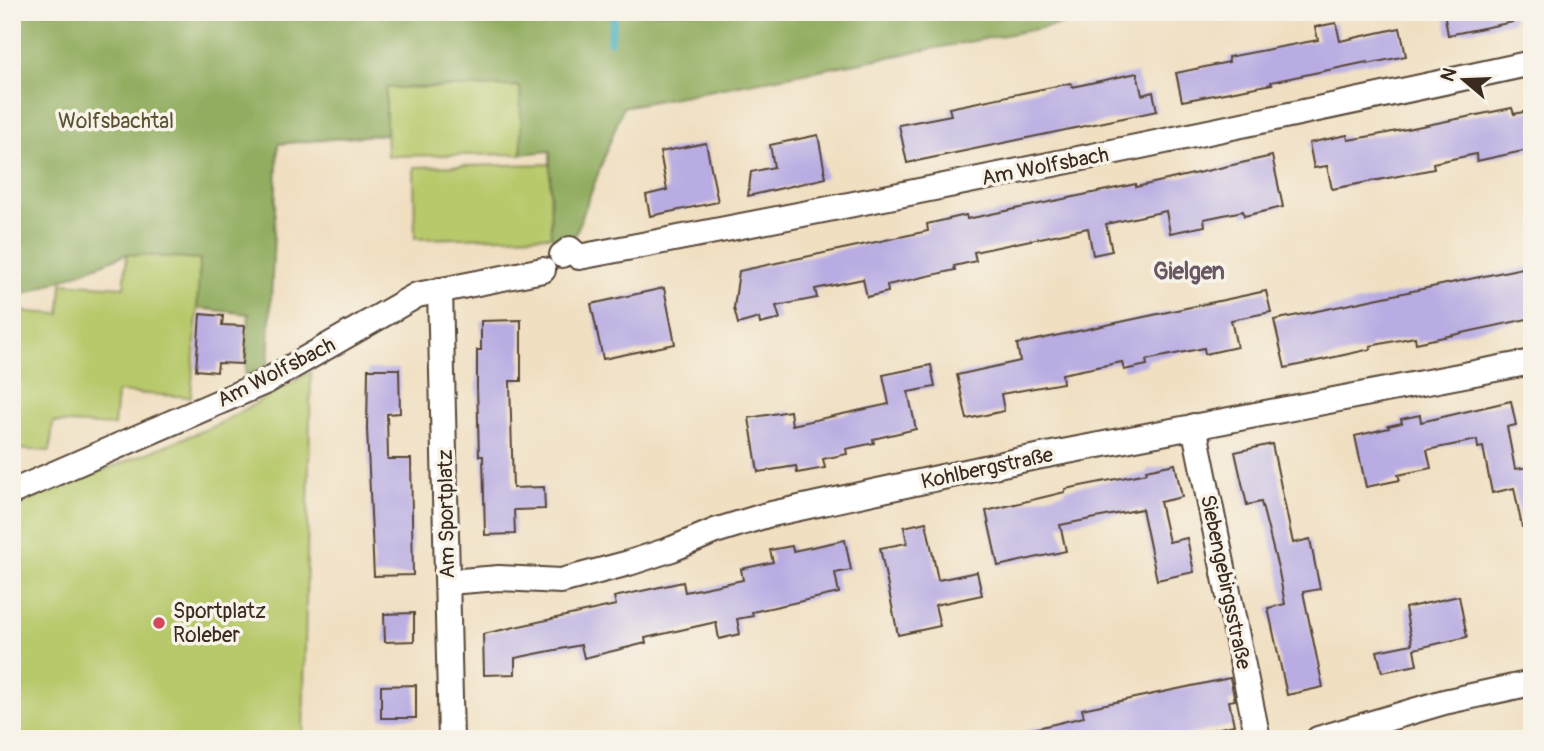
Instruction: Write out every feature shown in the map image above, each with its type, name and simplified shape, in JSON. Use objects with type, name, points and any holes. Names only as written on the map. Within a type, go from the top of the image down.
[{"type":"street","name":"Am Wolfsbach","points":[[12,492],[265,382],[417,295],[553,262],[570,249],[579,257],[774,220],[1234,128],[1532,63]]},
{"type":"street","name":"Am Sportplatz","points":[[440,290],[451,739]]},
{"type":"street","name":"Kohlbergstraße","points":[[448,582],[499,578],[561,582],[662,553],[715,530],[767,516],[1021,460],[1532,362]]},
{"type":"street","name":"Siebengebirgsstraße","points":[[1194,426],[1258,739]]},
{"type":"street","points":[[1318,739],[1444,702],[1532,683]]},
{"type":"green space","name":"Wolfsbachtal","points":[[12,12],[1127,12],[623,107],[570,249],[551,236],[550,151],[522,154],[520,86],[386,88],[386,134],[278,144],[268,365],[245,377],[249,314],[197,308],[200,259],[127,254],[12,299]]},
{"type":"green space","points":[[521,86],[522,154],[387,156],[385,88]]},
{"type":"green space","points":[[550,164],[551,236],[415,239],[414,167]]},
{"type":"green space","points":[[127,254],[201,259],[191,397],[117,392],[114,426],[53,422],[50,451],[12,449],[12,311],[60,314],[62,283],[124,287]]},
{"type":"green space","name":"Sportplatz Roleber","points":[[311,372],[303,739],[12,739],[12,507],[217,425]]},
{"type":"building","points":[[1444,12],[1512,12],[1513,22],[1448,35]]},
{"type":"building","points":[[1336,23],[1340,41],[1400,28],[1406,56],[1182,101],[1176,73],[1229,62],[1228,57],[1318,40],[1315,27]]},
{"type":"building","points":[[1137,73],[1142,95],[1153,92],[1157,111],[907,163],[899,125],[951,115],[949,108],[1071,83],[1072,87]]},
{"type":"building","points":[[1512,108],[1514,114],[1532,110],[1532,149],[1477,161],[1476,154],[1433,163],[1434,169],[1332,189],[1327,166],[1314,168],[1309,143],[1347,135],[1348,140],[1377,135]]},
{"type":"building","points":[[818,135],[826,178],[748,196],[751,172],[774,167],[770,145]]},
{"type":"building","points":[[706,143],[718,202],[650,216],[646,195],[667,190],[660,152]]},
{"type":"building","points":[[1272,156],[1283,207],[1244,216],[1243,211],[1204,219],[1205,226],[1170,233],[1166,211],[1106,224],[1112,251],[1093,255],[1088,228],[974,252],[976,261],[954,266],[955,270],[887,285],[888,292],[867,297],[863,279],[815,289],[817,298],[776,306],[780,319],[760,324],[759,318],[738,324],[734,308],[739,271],[928,231],[927,224],[966,215],[967,219],[1136,184],[1136,187]]},
{"type":"building","points":[[1532,266],[1532,318],[1416,343],[1415,337],[1370,346],[1371,349],[1285,368],[1274,320]]},
{"type":"building","points":[[664,288],[675,344],[603,359],[591,304]]},
{"type":"building","points":[[1266,291],[1271,312],[1231,320],[1237,347],[1205,354],[1204,348],[1146,360],[1147,365],[1124,370],[1122,362],[1062,374],[1063,383],[1001,394],[1004,411],[967,419],[957,375],[1020,361],[1017,344]]},
{"type":"building","points":[[200,314],[223,316],[222,325],[245,326],[242,364],[218,363],[217,372],[196,370]]},
{"type":"building","points":[[521,320],[521,381],[510,381],[513,488],[544,487],[545,509],[514,510],[515,534],[485,535],[483,456],[479,456],[477,386],[477,350],[481,350],[481,321]]},
{"type":"building","points":[[931,365],[935,387],[908,392],[916,429],[873,439],[874,443],[846,449],[847,454],[823,459],[825,468],[797,473],[796,466],[758,472],[749,418],[790,411],[792,425],[889,404],[883,375]]},
{"type":"building","points":[[368,369],[399,369],[400,413],[387,414],[388,459],[411,459],[413,575],[374,576],[367,429]]},
{"type":"building","points":[[1511,401],[1516,425],[1507,427],[1515,469],[1532,467],[1532,526],[1522,527],[1514,488],[1492,493],[1483,447],[1478,448],[1477,440],[1427,450],[1431,468],[1398,475],[1400,480],[1366,487],[1355,436],[1389,428],[1388,426],[1402,423],[1401,419],[1420,415],[1421,422]]},
{"type":"building","points":[[1272,444],[1293,543],[1310,539],[1320,589],[1303,592],[1323,687],[1287,695],[1268,608],[1285,604],[1279,572],[1261,502],[1247,505],[1235,452]]},
{"type":"building","points":[[1175,464],[1182,497],[1160,502],[1169,542],[1187,538],[1194,572],[1157,580],[1142,509],[1060,525],[1066,551],[998,566],[986,511],[1065,492],[1065,489],[1147,473],[1146,470]]},
{"type":"building","points":[[926,522],[938,580],[977,572],[982,595],[935,605],[940,626],[898,635],[880,548],[907,543],[904,527]]},
{"type":"building","points":[[845,540],[851,570],[835,573],[839,593],[752,612],[753,616],[737,619],[740,634],[719,639],[716,622],[645,638],[646,643],[584,658],[581,645],[515,658],[515,674],[484,675],[483,634],[616,605],[614,597],[683,582],[685,592],[743,580],[741,569],[773,562],[770,550],[792,546],[793,551]]},
{"type":"building","points":[[1459,596],[1467,637],[1414,649],[1417,665],[1382,672],[1377,651],[1412,644],[1405,608]]},
{"type":"building","points":[[414,613],[414,641],[385,642],[384,614]]},
{"type":"building","points":[[1230,678],[1235,700],[1229,701],[1234,725],[1170,739],[1025,739],[1024,731],[1084,717],[1082,709]]},
{"type":"building","points":[[416,685],[416,718],[381,718],[381,686]]},
{"type":"waterway","points":[[610,41],[615,12]]},
{"type":"place","name":"Sportplatz Roleber","points":[[159,623]]},
{"type":"district","name":"Gielgen","points":[[1189,271]]}]
